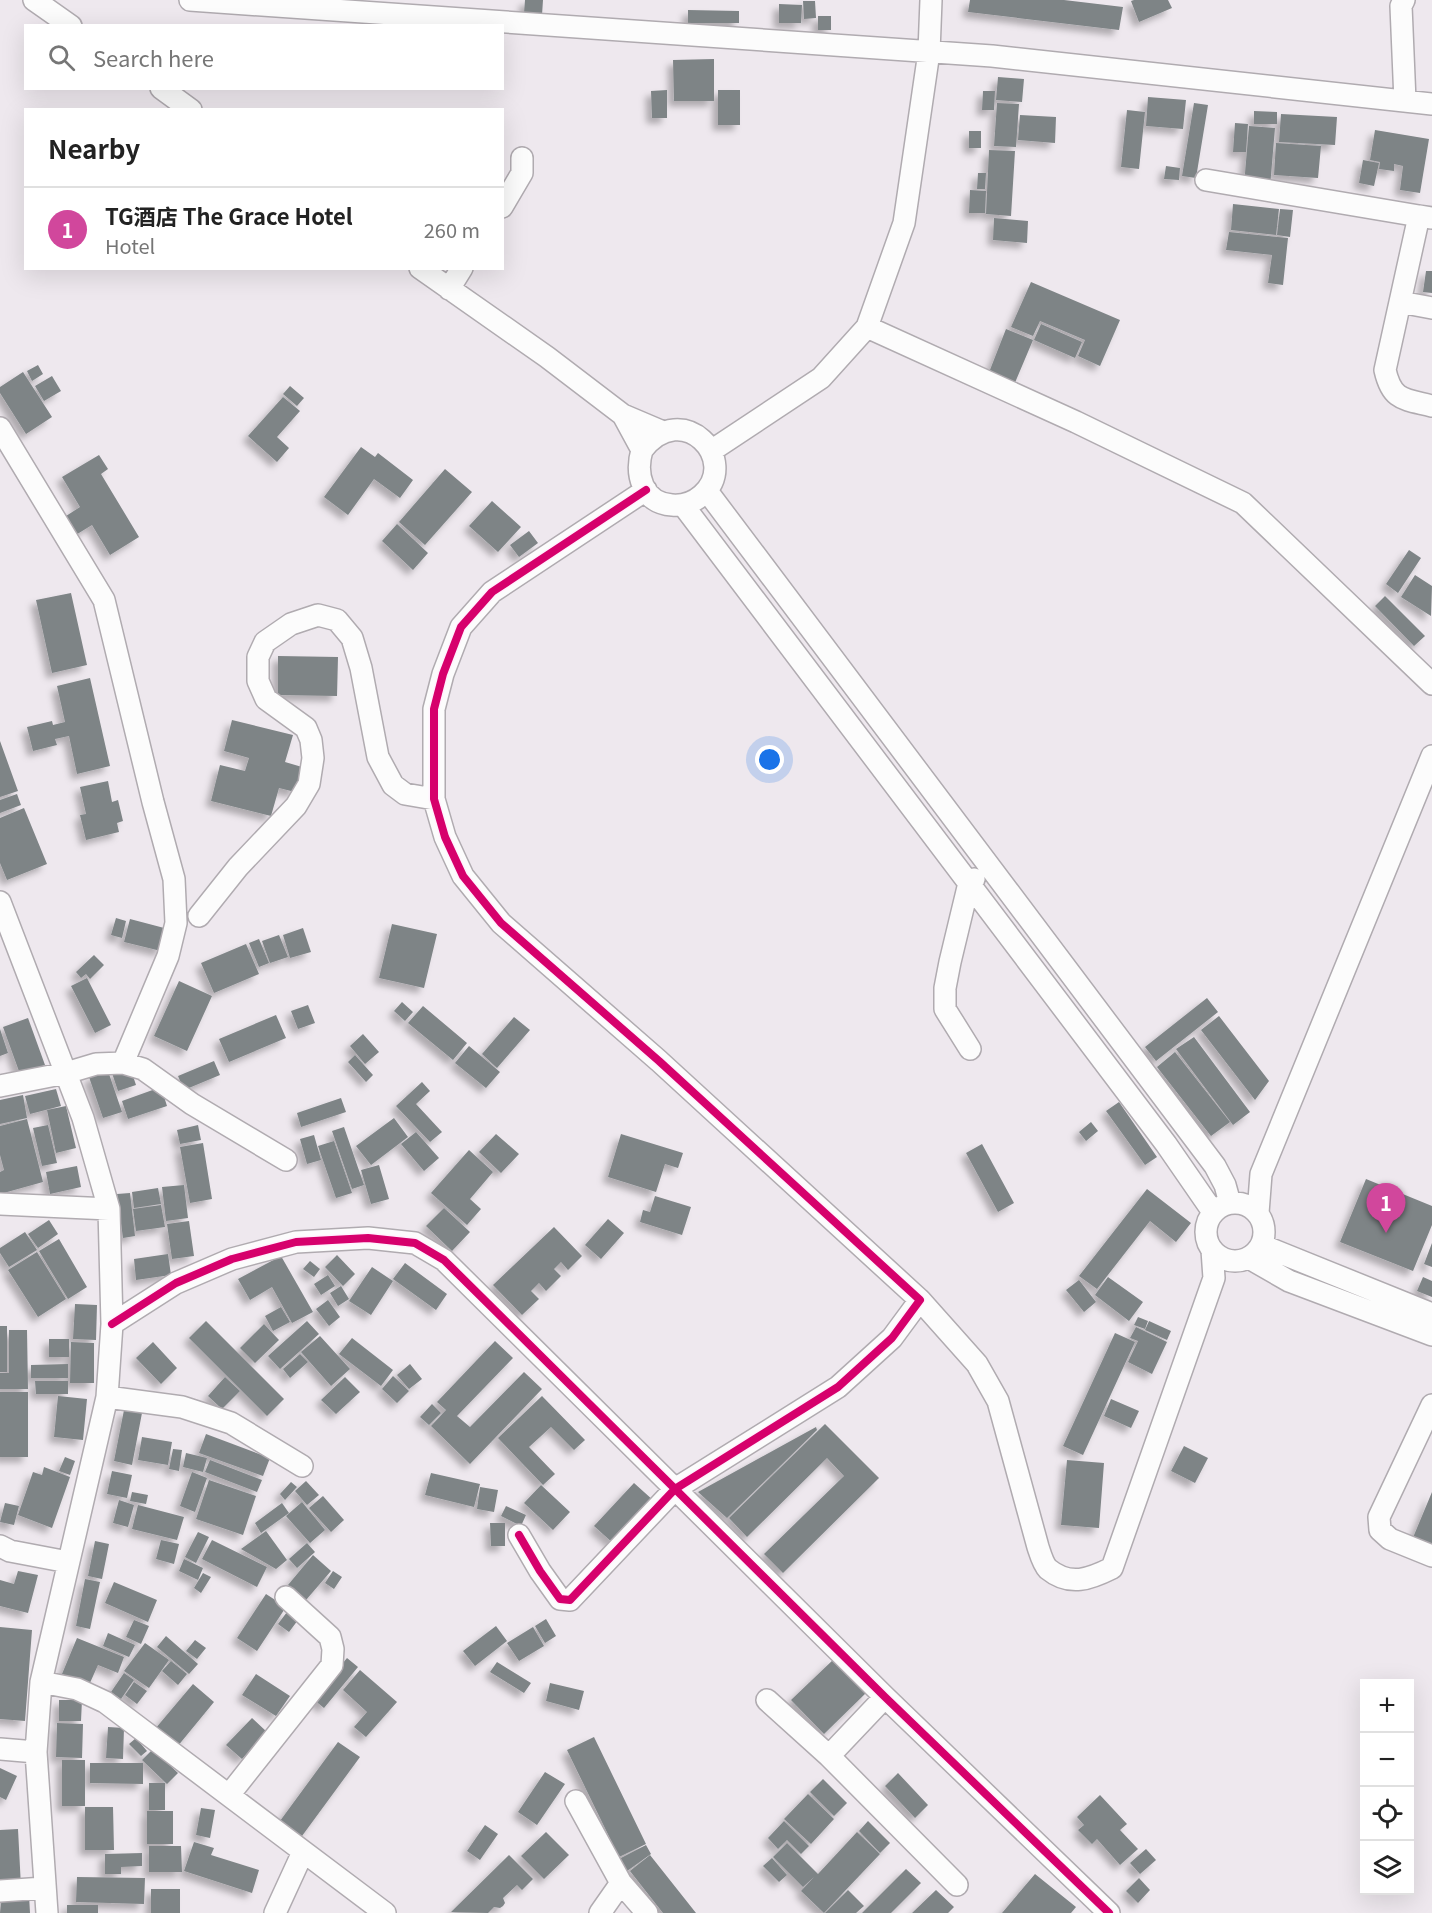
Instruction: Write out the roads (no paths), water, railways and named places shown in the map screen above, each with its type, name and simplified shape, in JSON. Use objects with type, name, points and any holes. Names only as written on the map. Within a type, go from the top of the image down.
[{"type":"street","points":[[34,0],[68,24]]},
{"type":"street","points":[[190,0],[1004,57],[1432,104]]},
{"type":"street","points":[[711,451],[820,378],[867,327],[904,223],[929,51],[932,0]]},
{"type":"street","points":[[1404,0],[1401,6],[1406,101]]},
{"type":"street","points":[[164,90],[188,108]]},
{"type":"street","points":[[504,204],[522,173],[522,158]]},
{"type":"street","points":[[1206,180],[1426,217],[1400,302],[1385,370],[1389,388],[1402,399],[1432,406]]},
{"type":"street","points":[[423,270],[546,357],[623,415],[663,432]]},
{"type":"street","points":[[449,289],[461,270]]},
{"type":"street","points":[[1400,302],[1432,308]]},
{"type":"street","points":[[867,327],[1076,422],[1243,503],[1432,684]]},
{"type":"street","points":[[623,415],[642,450]]},
{"type":"street","points":[[0,428],[104,600],[174,879],[176,923],[168,956],[123,1063]]},
{"type":"street","points":[[677,429],[691,432],[703,440],[711,451],[715,465],[713,479],[706,491],[696,500],[683,505],[669,505],[656,500],[645,490],[639,477],[638,463],[642,450],[651,439],[663,432],[677,429]]},
{"type":"street","points":[[645,490],[492,592],[461,627],[443,674],[434,709],[434,799],[445,837],[463,876],[501,923],[659,1061],[920,1300],[977,1364],[998,1401],[1038,1547],[1047,1568],[1068,1579],[1090,1579],[1112,1568],[1214,1278],[1212,1250],[1206,1235],[1206,1227],[1261,1174]]},
{"type":"street","points":[[706,491],[1215,1166],[1226,1206]]},
{"type":"street","points":[[683,505],[1166,1144],[1226,1206],[1252,1207],[1258,1213],[1264,1229],[1248,1255],[1214,1278]]},
{"type":"street","points":[[199,916],[238,867],[296,806],[309,784],[313,758],[311,740],[306,728],[266,699],[258,681],[258,657],[265,642],[291,624],[318,615],[337,620],[352,638],[361,668],[378,757],[393,785],[405,794],[434,799]]},
{"type":"street","points":[[820,687],[841,671]]},
{"type":"street","points":[[1258,1213],[1261,1174],[1432,756]]},
{"type":"street","points":[[970,1049],[945,1009],[945,988],[969,883],[989,867]]},
{"type":"street","points":[[0,902],[83,1118],[109,1209],[112,1324],[107,1397],[41,1683],[36,1752],[47,1913]]},
{"type":"street","points":[[1114,1076],[1135,1060]]},
{"type":"street","points":[[0,1086],[66,1073],[96,1064],[123,1063],[143,1069],[192,1104],[286,1160]]},
{"type":"street","points":[[0,1204],[109,1209]]},
{"type":"street","points":[[112,1324],[177,1283],[232,1259],[296,1242],[368,1238],[415,1243],[444,1260],[885,1697],[1109,1913]]},
{"type":"street","points":[[1212,1250],[1226,1260],[1248,1255],[1432,1314]]},
{"type":"street","points":[[1248,1255],[1289,1281],[1432,1335]]},
{"type":"street","points":[[519,1535],[560,1599],[570,1600],[675,1489],[838,1386],[892,1338],[920,1300]]},
{"type":"street","points":[[107,1397],[182,1407],[231,1424],[302,1466]]},
{"type":"street","points":[[1432,1405],[1379,1517],[1380,1530],[1390,1539],[1432,1556]]},
{"type":"street","points":[[0,1546],[10,1551],[68,1562]]},
{"type":"street","points":[[229,1795],[332,1665],[333,1649],[330,1636],[286,1597]]},
{"type":"street","points":[[41,1683],[77,1689],[105,1702],[384,1913]]},
{"type":"street","points":[[829,1756],[885,1697]]},
{"type":"street","points":[[767,1700],[829,1756],[957,1885]]},
{"type":"street","points":[[0,1749],[36,1752]]},
{"type":"street","points":[[576,1801],[621,1883],[647,1913]]},
{"type":"street","points":[[275,1913],[303,1852]]},
{"type":"street","points":[[600,1913],[621,1883]]},
{"type":"street","points":[[0,1891],[44,1888]]},
{"type":"place","name":"TG酒店 The Grace Hotel","points":[[1386,1233]]}]
